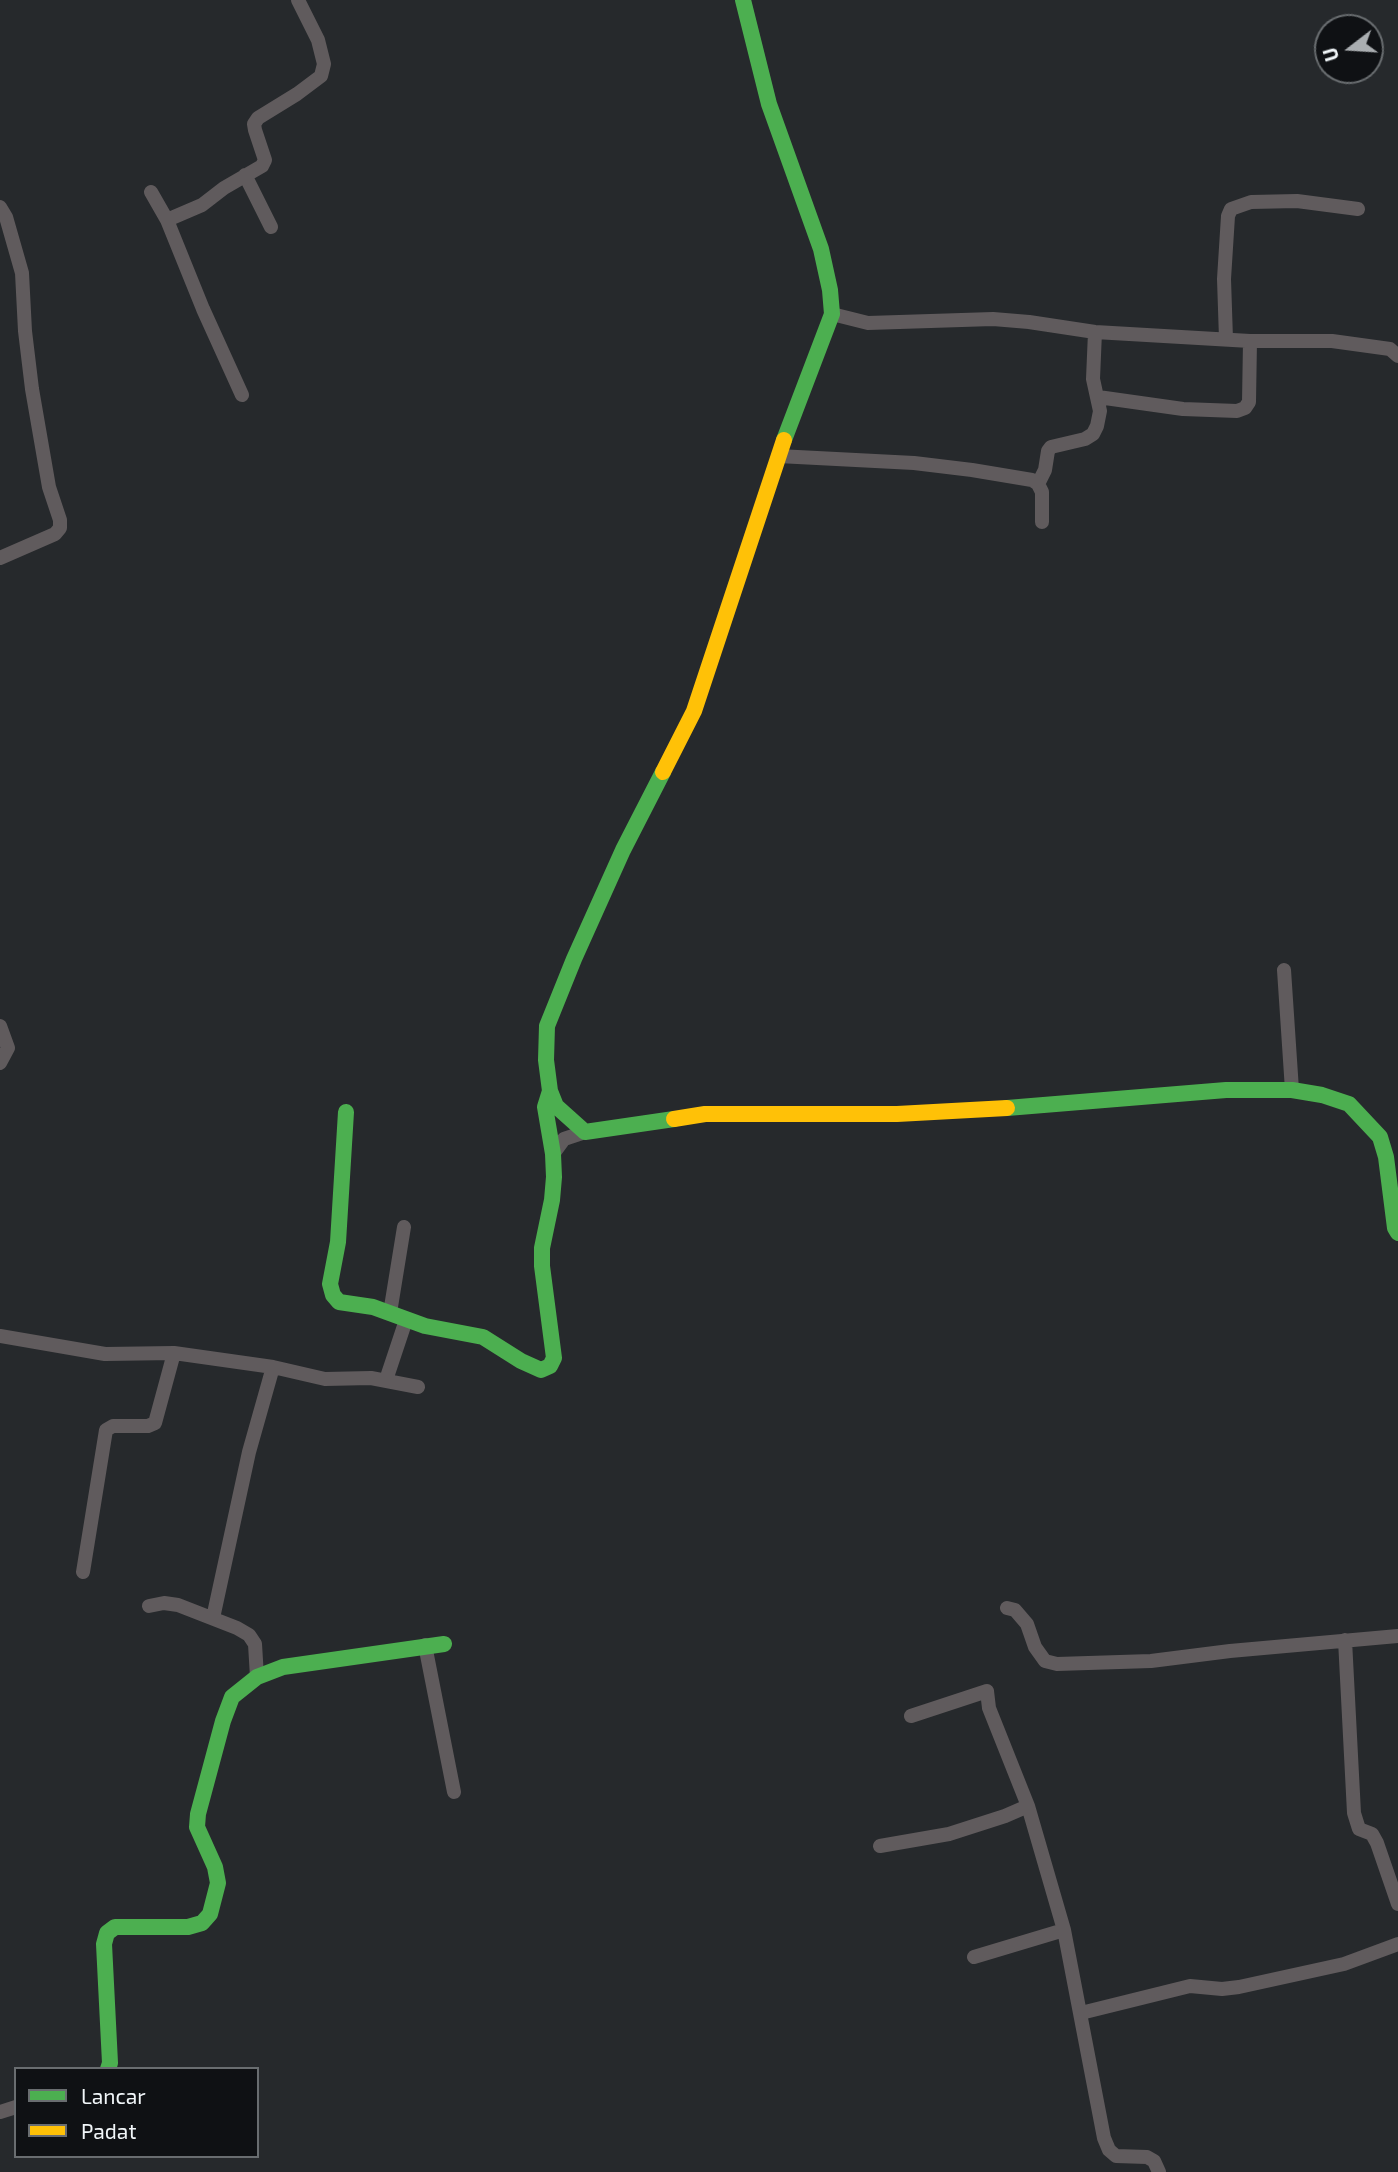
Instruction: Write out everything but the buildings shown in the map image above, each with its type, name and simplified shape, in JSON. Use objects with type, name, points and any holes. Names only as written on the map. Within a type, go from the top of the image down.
[{"type":"street","points":[[167,220],[202,205],[262,166],[264,160],[254,124],[258,118],[321,76],[324,64],[318,40],[298,0]]},
{"type":"street","points":[[585,1132],[556,1106],[550,1091],[546,1060],[548,1026],[573,960],[623,850],[694,712],[778,456],[832,314],[821,248],[769,104],[743,0]]},
{"type":"street","points":[[245,175],[271,227]]},
{"type":"street","points":[[151,192],[167,220],[242,395]]},
{"type":"street","points":[[1226,339],[1224,279],[1228,216],[1231,209],[1251,202],[1297,201],[1358,209]]},
{"type":"street","points":[[0,207],[6,217],[22,273],[32,389],[49,487],[60,520],[60,528],[54,534],[0,558]]},
{"type":"street","points":[[832,314],[868,323],[993,319],[1095,332],[1250,341],[1332,341],[1390,349],[1398,356]]},
{"type":"street","points":[[1038,484],[1051,447],[1072,444],[1093,434],[1100,411],[1093,379],[1095,332]]},
{"type":"street","points":[[1378,347],[1389,345],[1398,338]]},
{"type":"street","points":[[1098,397],[1183,409],[1237,411],[1245,408],[1249,402],[1250,341]]},
{"type":"street","points":[[778,456],[914,463],[1032,480],[1042,492],[1042,522]]},
{"type":"street","points":[[1284,970],[1292,1090]]},
{"type":"street","points":[[0,1026],[8,1048],[0,1063]]},
{"type":"street","points":[[553,1154],[564,1139],[585,1132],[705,1114],[911,1114],[1226,1090],[1292,1090],[1322,1095],[1349,1104],[1380,1138],[1387,1157],[1395,1228],[1398,1233]]},
{"type":"street","points":[[346,1112],[338,1242],[330,1284],[333,1295],[340,1302],[355,1303],[390,1313],[403,1327],[425,1326],[475,1334],[541,1370],[550,1366],[554,1358],[542,1266],[542,1248],[552,1200],[553,1154],[545,1107],[550,1091]]},
{"type":"street","points":[[390,1313],[404,1227]]},
{"type":"street","points":[[386,1379],[403,1327]]},
{"type":"street","points":[[0,1336],[105,1354],[174,1353],[273,1367],[325,1379],[386,1379],[418,1387]]},
{"type":"street","points":[[83,1572],[106,1430],[113,1426],[148,1426],[155,1423],[174,1353]]},
{"type":"street","points":[[213,1618],[249,1452],[273,1367]]},
{"type":"street","points":[[149,1606],[164,1603],[178,1605],[249,1635],[255,1644],[257,1677]]},
{"type":"street","points":[[1007,1608],[1015,1610],[1027,1625],[1035,1647],[1045,1661],[1057,1664],[1150,1661],[1398,1636]]},
{"type":"street","points":[[1345,1640],[1354,1813],[1359,1829],[1372,1835],[1377,1843],[1398,1904]]},
{"type":"street","points":[[109,2067],[104,1944],[107,1933],[116,1927],[129,1926],[188,1927],[202,1923],[210,1914],[218,1883],[215,1867],[197,1828],[198,1814],[232,1697],[257,1677],[283,1667],[444,1644]]},
{"type":"street","points":[[425,1645],[454,1792]]},
{"type":"street","points":[[911,1716],[987,1691],[989,1708],[1028,1806],[1064,1930],[1104,2138],[1109,2150],[1122,2157],[1147,2157],[1154,2161],[1159,2172]]},
{"type":"street","points":[[880,1846],[949,1834],[1028,1806]]},
{"type":"street","points":[[974,1957],[1064,1930]]},
{"type":"street","points":[[1081,2012],[1190,1986],[1222,1989],[1239,1987],[1344,1964],[1398,1944]]},
{"type":"traffic: fast","points":[[743,0],[769,104],[821,249],[830,290],[832,314],[784,440]]},
{"type":"traffic: fast","points":[[663,772],[623,850],[574,959],[547,1026],[546,1060],[550,1091],[556,1106],[585,1132],[674,1119]]},
{"type":"traffic: fast","points":[[1007,1108],[1226,1090],[1292,1090],[1322,1095],[1349,1104],[1380,1137],[1386,1157],[1395,1228],[1398,1233]]},
{"type":"traffic: fast","points":[[346,1112],[338,1242],[330,1284],[333,1295],[339,1302],[373,1307],[425,1326],[483,1337],[541,1370],[550,1366],[554,1358],[542,1266],[542,1248],[554,1177],[545,1107],[550,1091]]},
{"type":"traffic: fast","points":[[109,2067],[104,1944],[107,1933],[115,1927],[188,1927],[202,1923],[210,1914],[218,1883],[215,1867],[197,1827],[198,1814],[232,1697],[257,1677],[283,1667],[444,1644]]},
{"type":"traffic: slow","points":[[663,772],[694,711],[784,440]]},
{"type":"traffic: slow","points":[[674,1119],[705,1114],[897,1114],[1007,1108]]}]
